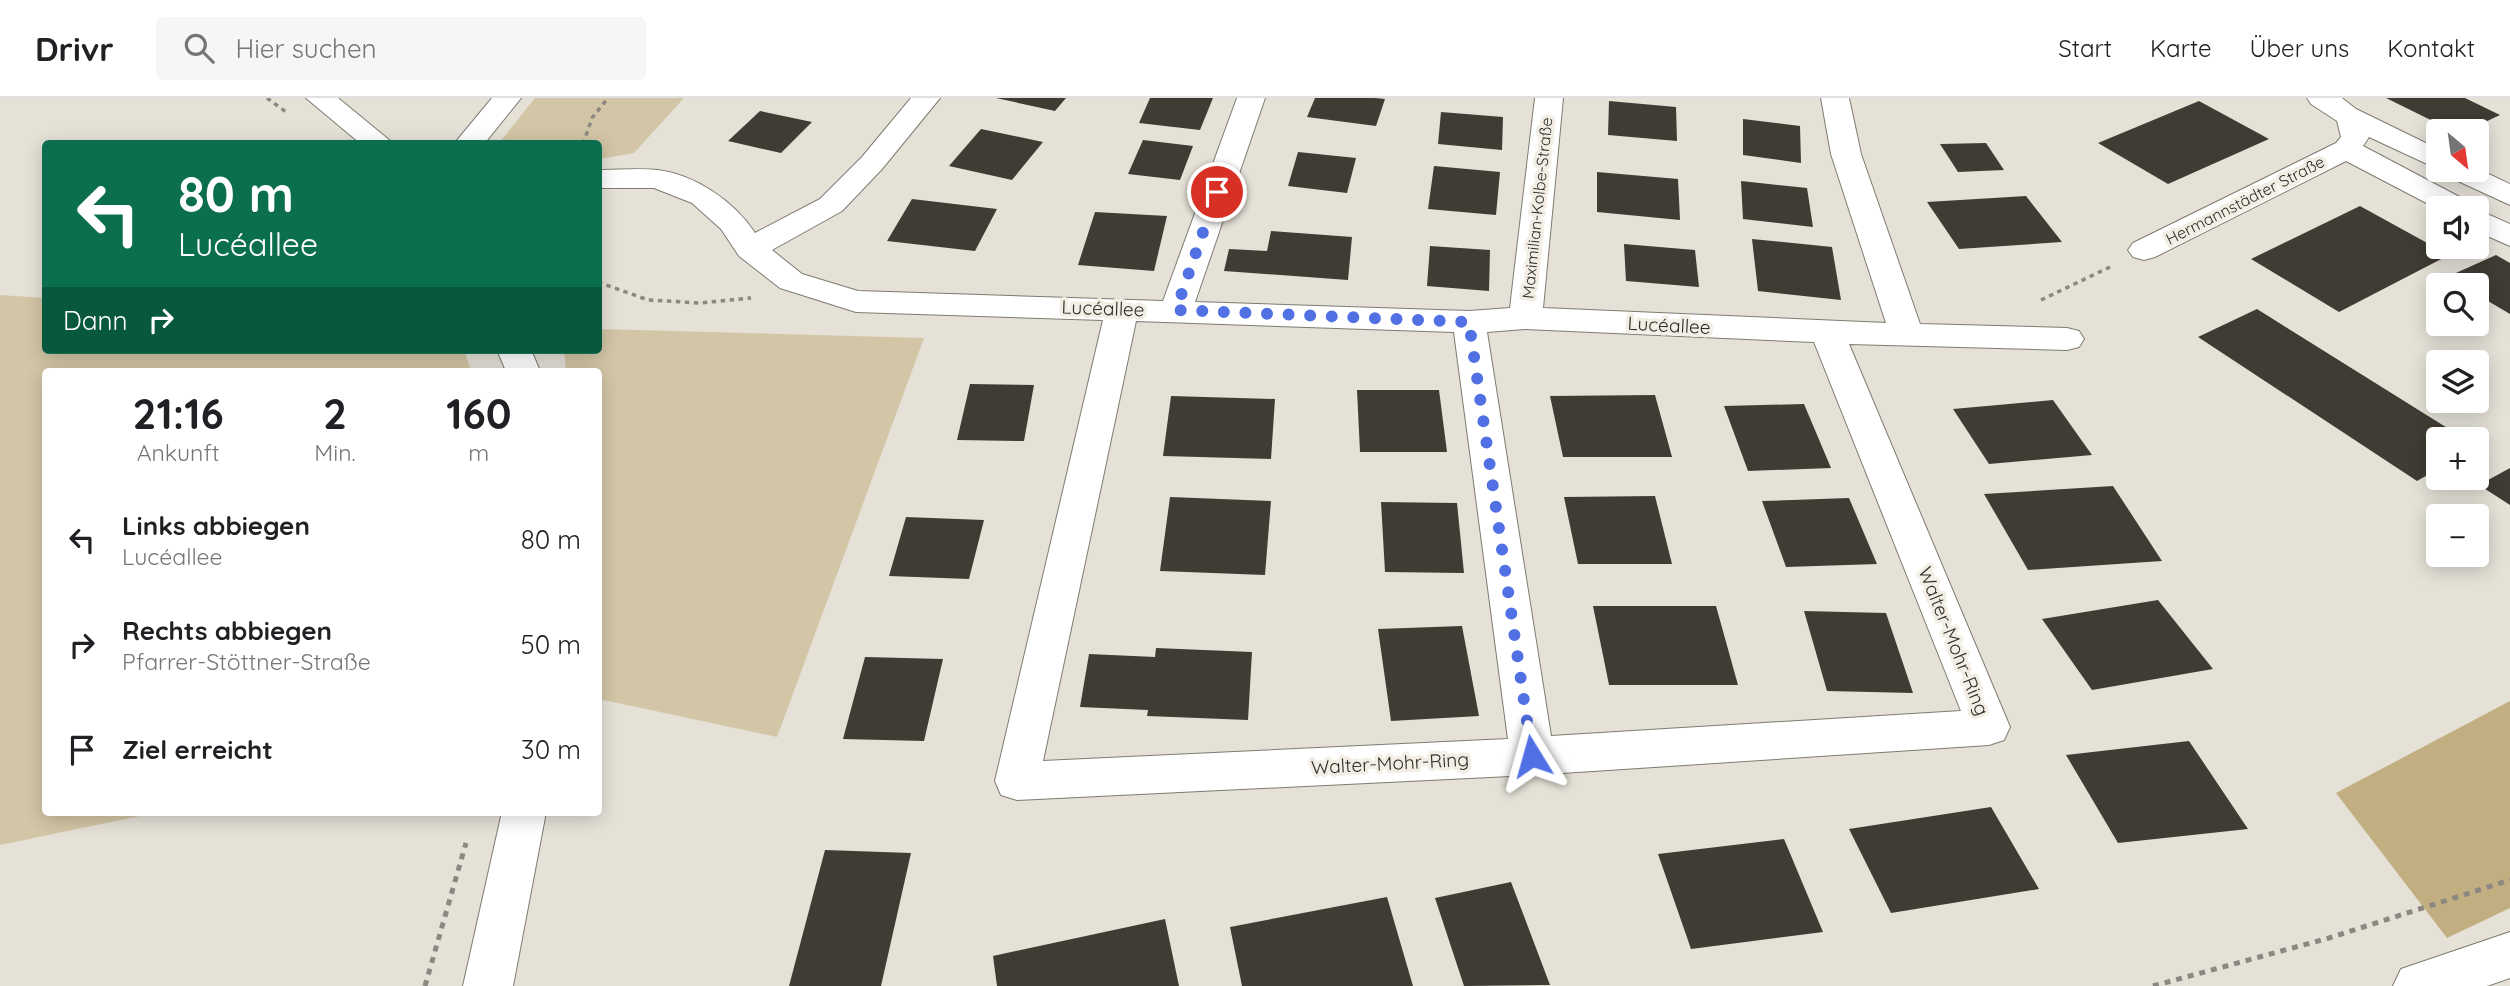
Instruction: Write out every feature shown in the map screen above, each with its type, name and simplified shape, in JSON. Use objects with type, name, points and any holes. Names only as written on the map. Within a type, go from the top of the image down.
[{"type":"street","points":[[320,98],[375,140]]},
{"type":"street","points":[[471,140],[507,98]]},
{"type":"street","points":[[750,249],[831,205],[872,163],[926,98]]},
{"type":"street","points":[[1176,310],[1251,98]]},
{"type":"street","name":"Maximilian-Kolbe-Straße","points":[[1525,318],[1549,98]]},
{"type":"street","points":[[1835,98],[1846,154],[1907,335]]},
{"type":"street","points":[[2321,98],[2348,115],[2426,154]]},
{"type":"street","points":[[2348,115],[2355,128],[2355,138],[2346,149],[2435,196]]},
{"type":"street","name":"Hermannstädter Straße","points":[[2144,250],[2346,149]]},
{"type":"street","name":"Lucéallee","points":[[602,179],[658,179],[703,197],[733,223],[750,249],[790,281],[856,301],[1469,322],[1525,318],[1827,332],[2067,339]]},
{"type":"street","points":[[2481,182],[2510,196]]},
{"type":"street","points":[[2489,225],[2510,236]]},
{"type":"street","name":"Walter-Mohr-Ring","points":[[1122,309],[1017,781],[1532,756],[1989,727],[1827,332]]},
{"type":"street","points":[[1469,322],[1532,756]]},
{"type":"street","points":[[488,986],[523,816]]},
{"type":"street","points":[[2417,986],[2510,955]]},
{"type":"path","points":[[584,140],[592,118],[608,98]]},
{"type":"path","points":[[2038,302],[2144,250]]},
{"type":"path","points":[[602,283],[648,300],[700,303],[751,298],[790,281]]},
{"type":"path","points":[[425,986],[468,839]]},
{"type":"path","points":[[2153,986],[2329,938],[2510,880]]},
{"type":"shaded area","points":[[535,98],[684,98],[634,153],[602,158],[602,140],[501,140]]},
{"type":"shaded area","points":[[0,295],[42,298],[42,354],[465,354],[470,368],[42,368],[42,816],[140,816],[0,845]]},
{"type":"shaded area","points":[[602,329],[924,338],[777,737],[602,700],[602,368],[566,368],[564,354],[602,354]]},
{"type":"shaded area","points":[[2510,701],[2510,908],[2447,938],[2336,793]]},
{"type":"building","points":[[996,98],[1066,98],[1055,111]]},
{"type":"building","points":[[1150,98],[1213,98],[1200,130],[1139,123]]},
{"type":"building","points":[[1315,98],[1385,99],[1376,126],[1307,117]]},
{"type":"building","points":[[2386,98],[2465,98],[2500,115],[2489,120],[2429,119]]},
{"type":"building","points":[[1609,101],[1676,107],[1677,141],[1608,135]]},
{"type":"building","points":[[2199,101],[2269,139],[2168,184],[2098,143]]},
{"type":"building","points":[[760,111],[812,122],[781,153],[728,141]]},
{"type":"building","points":[[1441,112],[1503,117],[1502,150],[1438,144]]},
{"type":"building","points":[[1743,119],[1800,126],[1801,163],[1743,155]]},
{"type":"building","points":[[981,129],[1043,142],[1012,180],[949,166]]},
{"type":"building","points":[[1143,140],[1193,146],[1180,180],[1128,174]]},
{"type":"building","points":[[1986,143],[2004,170],[1958,172],[1940,144]]},
{"type":"building","points":[[1298,152],[1356,158],[1347,193],[1288,186]]},
{"type":"building","points":[[1434,166],[1500,172],[1496,215],[1428,209]]},
{"type":"building","points":[[1597,172],[1678,179],[1680,220],[1597,212]]},
{"type":"building","points":[[1741,181],[1807,188],[1813,227],[1743,219]]},
{"type":"building","points":[[2026,196],[2062,242],[1959,249],[1927,202]]},
{"type":"building","points":[[912,199],[997,209],[975,251],[887,241]]},
{"type":"building","points":[[2360,206],[2426,242],[2426,259],[2441,259],[2339,312],[2251,259]]},
{"type":"building","points":[[1095,212],[1167,216],[1154,271],[1078,265]]},
{"type":"building","points":[[1271,231],[1352,237],[1348,280],[1224,271],[1229,249],[1267,251]]},
{"type":"building","points":[[1752,239],[1832,247],[1841,300],[1758,291]]},
{"type":"building","points":[[1624,244],[1695,250],[1699,287],[1626,281]]},
{"type":"building","points":[[1430,246],[1490,250],[1489,291],[1427,286]]},
{"type":"building","points":[[2496,255],[2510,263],[2510,314],[2489,302],[2489,273],[2456,273]]},
{"type":"building","points":[[2257,309],[2446,427],[2426,427],[2426,476],[2417,481],[2198,337]]},
{"type":"building","points":[[970,384],[1034,385],[1024,441],[957,440]]},
{"type":"building","points":[[1357,390],[1439,390],[1447,452],[1360,452]]},
{"type":"building","points":[[1655,395],[1672,457],[1563,457],[1550,396]]},
{"type":"building","points":[[1171,396],[1275,399],[1271,459],[1163,456]]},
{"type":"building","points":[[2053,400],[2092,455],[1989,464],[1953,409]]},
{"type":"building","points":[[1804,404],[1831,468],[1748,471],[1724,406]]},
{"type":"building","points":[[2510,468],[2510,505],[2487,490],[2489,490],[2489,480]]},
{"type":"building","points":[[2113,486],[2162,561],[2028,570],[1984,494]]},
{"type":"building","points":[[1655,496],[1672,564],[1578,564],[1564,497]]},
{"type":"building","points":[[1170,497],[1271,501],[1265,575],[1160,571]]},
{"type":"building","points":[[1849,498],[1877,564],[1786,567],[1762,501]]},
{"type":"building","points":[[1381,502],[1457,503],[1464,573],[1385,572]]},
{"type":"building","points":[[906,517],[984,520],[969,579],[889,576]]},
{"type":"building","points":[[2158,600],[2213,669],[2092,690],[2042,619]]},
{"type":"building","points":[[1593,606],[1716,606],[1738,685],[1609,685]]},
{"type":"building","points":[[1804,611],[1886,613],[1913,693],[1827,691]]},
{"type":"building","points":[[1462,626],[1479,716],[1391,721],[1378,629]]},
{"type":"building","points":[[1156,648],[1252,652],[1248,720],[1147,716],[1148,710],[1080,707],[1089,654],[1155,657]]},
{"type":"building","points":[[865,657],[943,659],[924,741],[843,739]]},
{"type":"building","points":[[2189,741],[2248,829],[2118,843],[2066,755]]},
{"type":"building","points":[[1991,807],[2039,889],[1891,913],[1849,829]]},
{"type":"building","points":[[1784,839],[1823,932],[1691,949],[1658,854]]},
{"type":"building","points":[[825,850],[911,853],[881,986],[789,986]]},
{"type":"building","points":[[1511,882],[1550,985],[1464,986],[1435,898]]},
{"type":"building","points":[[1387,897],[1413,986],[1242,986],[1230,927]]},
{"type":"building","points":[[1165,919],[1179,986],[997,986],[993,956]]},
{"type":"route","points":[[1217,192],[1176,310],[1469,322],[1532,756]]}]
